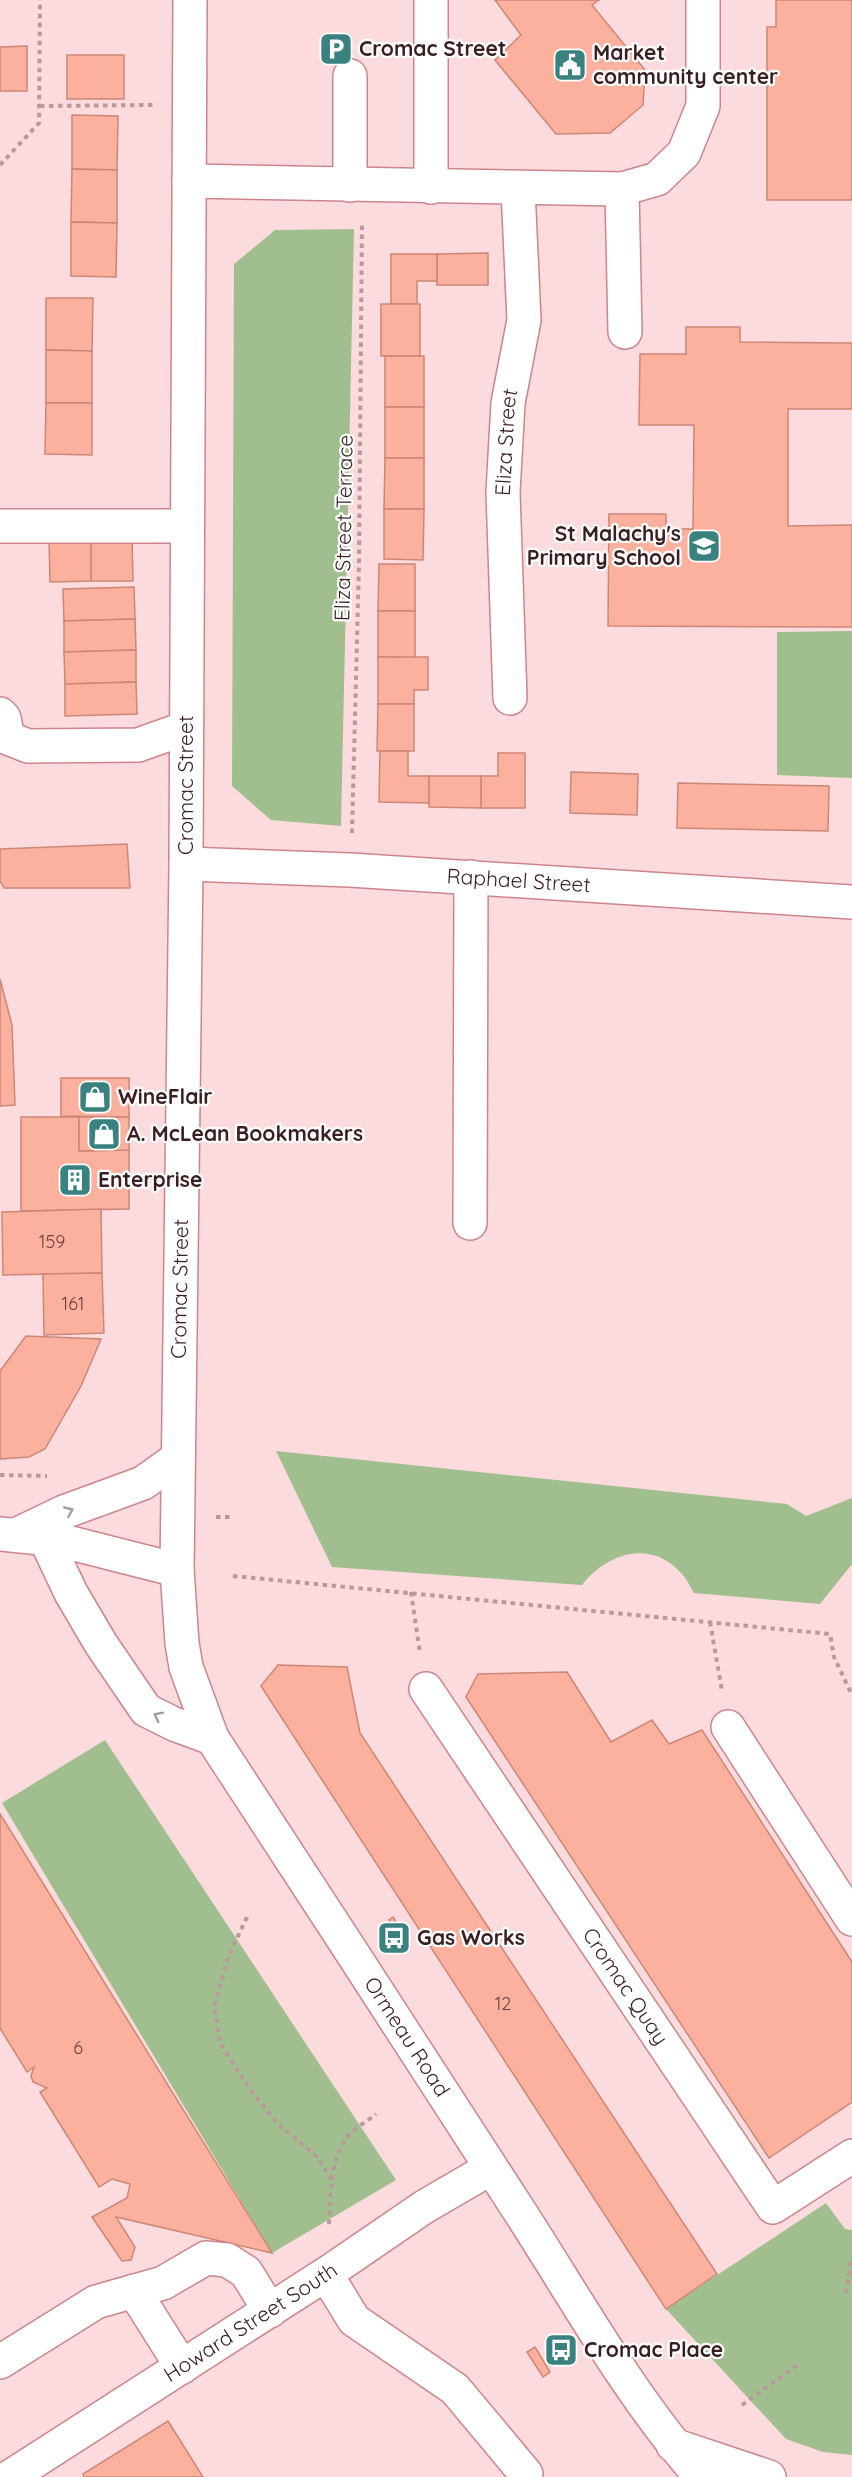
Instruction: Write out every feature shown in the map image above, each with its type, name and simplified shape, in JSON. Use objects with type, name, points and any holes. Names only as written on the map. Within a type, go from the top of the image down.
[{"type":"street","name":"Cromac Street","points":[[177,1570],[186,864],[190,0]]},
{"type":"street","points":[[431,0],[431,187]]},
{"type":"street","points":[[189,181],[518,189],[622,189],[657,179],[684,153],[703,106],[702,0]]},
{"type":"street","points":[[350,76],[357,186]]},
{"type":"street","name":"Eliza Street","points":[[510,698],[503,492],[508,403],[524,320],[518,189]]},
{"type":"street","points":[[622,189],[625,332]]},
{"type":"street","points":[[0,526],[187,526]]},
{"type":"street","points":[[0,714],[4,718],[8,738],[28,746],[138,745],[186,728]]},
{"type":"street","name":"Raphael Street","points":[[186,864],[350,870],[852,902]]},
{"type":"street","points":[[470,1223],[471,878]]},
{"type":"street","points":[[20,1536],[64,1512],[143,1483],[178,1458]]},
{"type":"street","points":[[20,1536],[177,1570]]},
{"type":"street","points":[[20,1536],[71,1593],[95,1634],[146,1710],[174,1724],[212,1738]]},
{"type":"street","name":"Ormeau Road","points":[[177,1570],[186,1667],[212,1738],[590,2325],[673,2445],[701,2477]]},
{"type":"street","name":"Cromac Quay","points":[[426,1689],[773,2207],[852,2156]]},
{"type":"street","points":[[728,1727],[852,1918]]},
{"type":"street","name":"Howard Street South","points":[[10,2477],[270,2311],[424,2207],[491,2168]]},
{"type":"street","points":[[0,2362],[96,2302],[163,2283],[206,2258],[227,2260],[246,2272],[270,2311]]},
{"type":"street","points":[[326,2274],[354,2320],[455,2389],[526,2474]]},
{"type":"street","points":[[134,2291],[182,2367]]},
{"type":"street","points":[[673,2445],[769,2477]]},
{"type":"path","points":[[0,165],[39,123],[40,0]]},
{"type":"path","points":[[40,106],[190,104]]},
{"type":"path","name":"Eliza Street Terrace","points":[[350,870],[359,563],[357,186]]},
{"type":"path","points":[[232,1576],[830,1634],[834,1657],[852,1695]]},
{"type":"path","points":[[411,1592],[426,1689]]},
{"type":"path","points":[[710,1622],[728,1727]]},
{"type":"path","points":[[247,1917],[229,1956],[214,2006],[220,2043],[249,2088],[271,2116],[315,2155],[332,2180]]},
{"type":"path","points":[[329,2228],[332,2180],[339,2150],[350,2134],[376,2114]]},
{"type":"path","points":[[846,2293],[852,2257]]},
{"type":"path","points":[[742,2405],[799,2364]]},
{"type":"green space","points":[[354,229],[341,826],[271,820],[232,786],[234,264],[275,230]]},
{"type":"green space","points":[[852,631],[852,778],[777,775],[777,632]]},
{"type":"green space","points":[[276,1451],[787,1504],[806,1516],[852,1498],[852,1564],[820,1604],[694,1593],[683,1575],[669,1562],[643,1553],[616,1558],[592,1574],[582,1585],[332,1567]]},
{"type":"green space","points":[[105,1740],[396,2180],[272,2253],[2,1803]]},
{"type":"green space","points":[[826,2203],[845,2229],[852,2230],[852,2455],[823,2452],[786,2439],[666,2309]]},
{"type":"building","name":"Market community center","points":[[495,0],[599,0],[592,5],[645,70],[643,105],[610,133],[556,134],[495,60],[521,35]]},
{"type":"building","points":[[776,0],[852,0],[852,200],[767,200],[767,27],[776,27]]},
{"type":"building","points":[[27,46],[27,91],[0,91],[0,47]]},
{"type":"building","points":[[67,55],[124,55],[124,99],[67,99]]},
{"type":"building","points":[[72,115],[118,116],[117,170],[72,169]]},
{"type":"building","points":[[72,169],[117,170],[117,223],[71,222]]},
{"type":"building","points":[[71,222],[117,223],[116,277],[71,276]]},
{"type":"building","points":[[488,253],[488,285],[437,285],[437,254]]},
{"type":"building","points":[[391,254],[437,254],[437,281],[417,281],[417,304],[391,304]]},
{"type":"building","points":[[46,298],[93,298],[92,351],[46,350]]},
{"type":"building","points":[[381,304],[420,304],[420,356],[381,356]]},
{"type":"building","points":[[686,327],[740,327],[740,342],[852,343],[852,409],[788,409],[788,526],[852,525],[852,627],[608,626],[609,514],[666,514],[666,529],[693,529],[694,425],[639,425],[640,354],[686,354]]},
{"type":"building","points":[[46,350],[92,351],[92,403],[46,403]]},
{"type":"building","points":[[385,356],[424,356],[424,407],[385,407]]},
{"type":"building","points":[[46,403],[92,403],[92,455],[45,454]]},
{"type":"building","points":[[385,407],[424,407],[424,458],[385,458]]},
{"type":"building","points":[[385,458],[424,458],[424,509],[384,509]]},
{"type":"building","points":[[384,509],[424,509],[423,560],[384,559]]},
{"type":"building","points":[[91,539],[132,539],[133,581],[91,581]]},
{"type":"building","points":[[91,539],[91,581],[50,582],[49,540]]},
{"type":"building","points":[[379,564],[415,564],[415,611],[378,611]]},
{"type":"building","points":[[134,587],[135,619],[64,621],[63,589]]},
{"type":"building","points":[[378,611],[415,611],[415,658],[378,657]]},
{"type":"building","points":[[135,619],[136,650],[64,652],[64,621]]},
{"type":"building","points":[[136,650],[136,682],[65,684],[64,652]]},
{"type":"building","points":[[378,657],[428,657],[428,690],[414,690],[414,704],[378,704]]},
{"type":"building","points":[[136,682],[137,714],[65,716],[65,684]]},
{"type":"building","points":[[378,704],[414,704],[414,751],[377,751]]},
{"type":"building","points":[[380,751],[408,751],[408,776],[429,776],[429,803],[379,802]]},
{"type":"building","points":[[498,753],[525,753],[525,808],[481,808],[481,776],[498,776]]},
{"type":"building","points":[[571,772],[638,774],[637,815],[570,813]]},
{"type":"building","points":[[429,776],[481,776],[481,808],[429,807]]},
{"type":"building","points":[[678,783],[829,786],[828,831],[677,828]]},
{"type":"building","points":[[127,844],[130,888],[4,888],[0,881],[0,849]]},
{"type":"building","points":[[0,979],[12,1025],[15,1105],[0,1106]]},
{"type":"building","name":"WineFlair","points":[[61,1078],[129,1078],[129,1117],[61,1116]]},
{"type":"building","name":"Enterprise","points":[[21,1117],[79,1117],[79,1151],[129,1150],[129,1209],[21,1211]]},
{"type":"building","name":"A. McLean Bookmakers","points":[[79,1117],[129,1117],[129,1150],[79,1151]]},
{"type":"building","points":[[101,1209],[102,1273],[3,1275],[2,1212]]},
{"type":"building","points":[[102,1273],[104,1333],[44,1335],[43,1274]]},
{"type":"building","points":[[26,1336],[101,1339],[81,1386],[45,1449],[29,1457],[0,1459],[0,1371]]},
{"type":"building","points":[[278,1665],[347,1667],[360,1733],[717,2274],[666,2309],[261,1686]]},
{"type":"building","points":[[567,1672],[611,1742],[652,1720],[669,1744],[702,1730],[852,1962],[852,2102],[769,2158],[466,1697],[478,1674]]},
{"type":"building","points":[[0,1814],[272,2253],[116,2217],[135,2247],[131,2260],[122,2261],[92,2217],[127,2198],[130,2184],[112,2179],[99,2187],[40,2092],[47,2088],[33,2082],[31,2076],[34,2067],[27,2072],[0,2028]]},
{"type":"building","points":[[393,1917],[408,1941],[404,1944],[389,1920]]},
{"type":"building","points":[[535,2347],[550,2372],[543,2377],[527,2352]]},
{"type":"building","points":[[168,2421],[203,2477],[84,2477],[83,2474]]},
{"type":"place","name":"Cromac Street","points":[[336,49]]},
{"type":"place","name":"Market community center","points":[[570,65]]},
{"type":"place","name":"St Malachy's Primary School","points":[[704,546]]},
{"type":"place","name":"WineFlair","points":[[95,1097]]},
{"type":"place","name":"A. McLean Bookmakers","points":[[104,1134]]},
{"type":"place","name":"Enterprise","points":[[75,1180]]},
{"type":"place","name":"Gas Works","points":[[394,1938]]},
{"type":"place","name":"Cromac Place","points":[[561,2350]]}]
